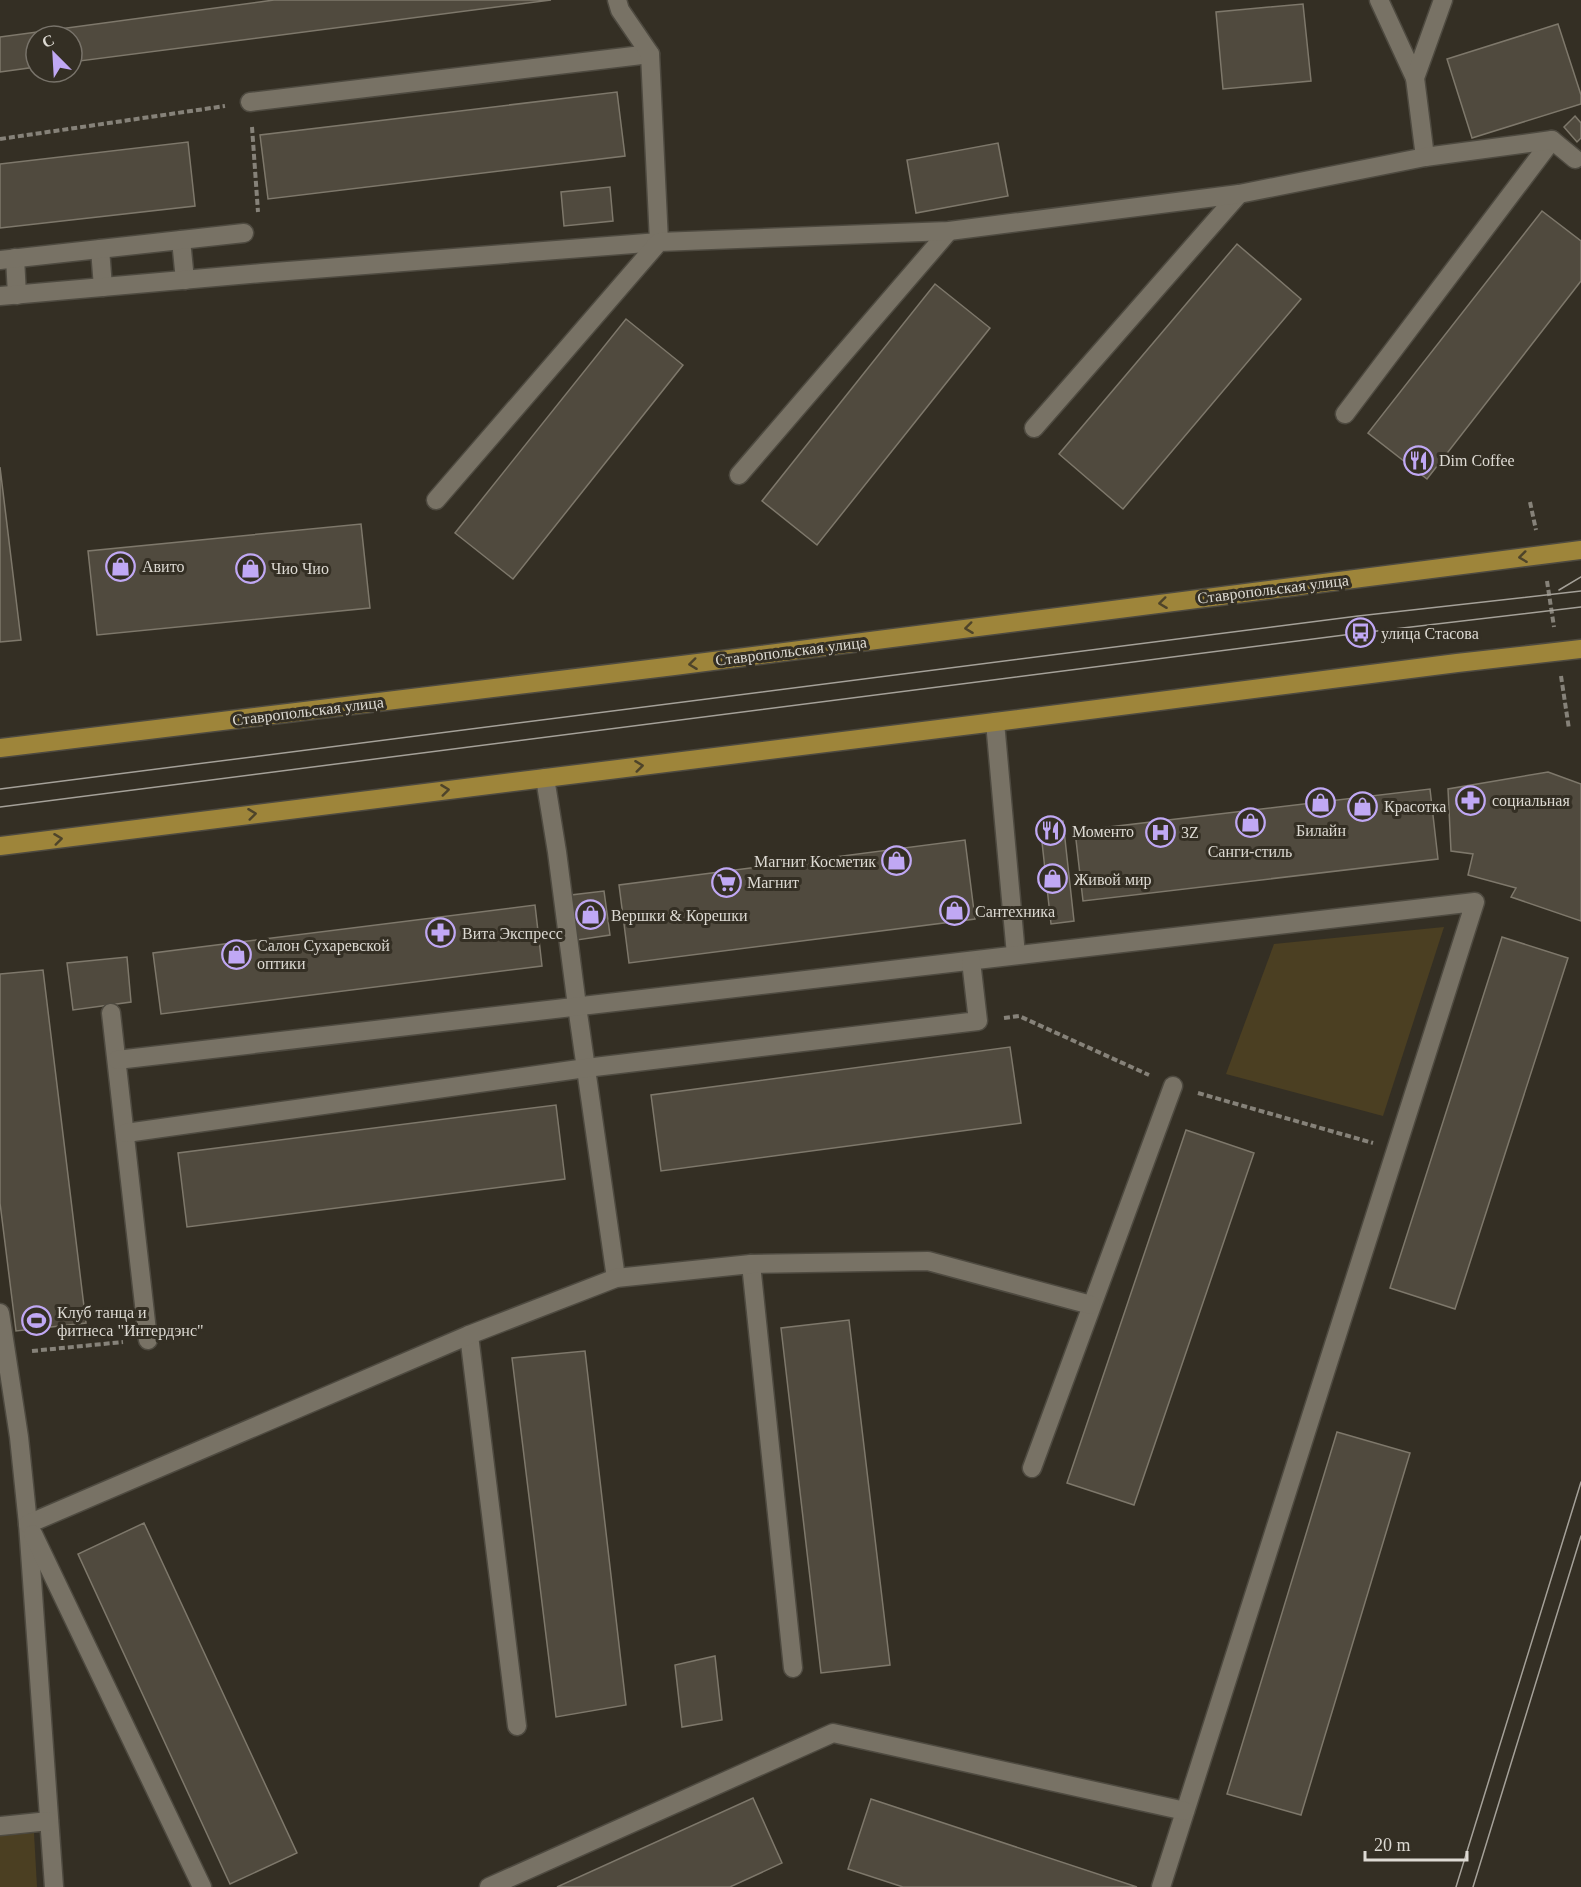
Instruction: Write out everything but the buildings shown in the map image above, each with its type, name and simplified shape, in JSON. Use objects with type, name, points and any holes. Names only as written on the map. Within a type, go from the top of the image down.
[{"type":"main road","name":"Ставропольская улица","points":[[0,748],[674,666],[1581,550]]},
{"type":"main road","points":[[0,846],[1581,649]]},
{"type":"lane","points":[[436,500],[659,242],[650,54],[620,10],[617,0]]},
{"type":"lane","points":[[1379,0],[1415,78],[1425,157]]},
{"type":"lane","points":[[1415,78],[1443,0]]},
{"type":"lane","points":[[250,102],[650,54]]},
{"type":"lane","points":[[1345,414],[1552,140]]},
{"type":"lane","points":[[244,233],[8,259],[9,296],[659,242],[949,231],[1239,194],[1425,157],[1552,140],[1575,159]]},
{"type":"lane","points":[[1034,428],[1239,194]]},
{"type":"lane","points":[[739,475],[949,231]]},
{"type":"lane","points":[[181,240],[184,280]]},
{"type":"lane","points":[[100,249],[103,287]]},
{"type":"lane","points":[[995,722],[1016,955]]},
{"type":"lane","points":[[545,778],[616,1278]]},
{"type":"lane","points":[[117,1060],[1475,902],[1161,1887]]},
{"type":"lane","points":[[126,1133],[586,1068],[978,1022],[971,961]]},
{"type":"lane","points":[[111,1013],[148,1340]]},
{"type":"lane","points":[[1032,1468],[1173,1086]]},
{"type":"lane","points":[[28,1524],[469,1335],[616,1278],[751,1264],[928,1261],[1091,1305]]},
{"type":"lane","points":[[751,1264],[793,1668]]},
{"type":"lane","points":[[0,1313],[19,1437],[28,1524],[54,1887]]},
{"type":"lane","points":[[469,1335],[517,1726]]},
{"type":"lane","points":[[28,1524],[202,1887]]},
{"type":"lane","points":[[489,1887],[834,1733],[1185,1811]]},
{"type":"lane","points":[[0,1826],[49,1821]]},
{"type":"path","points":[[0,139],[250,102],[258,216]]},
{"type":"path","points":[[1530,502],[1542,554],[1569,729]]},
{"type":"path","points":[[978,1022],[1018,1016],[1173,1086],[1396,1150]]},
{"type":"path","points":[[5,1354],[148,1340]]},
{"type":"shaded area","points":[[1444,927],[1383,1116],[1226,1074],[1274,944]]},
{"type":"shaded area","points":[[34,1833],[37,1887],[0,1887],[0,1836]]},
{"type":"tram line","points":[[1559,590],[1581,577]]},
{"type":"tram line","points":[[0,789],[1358,616],[1581,591]]},
{"type":"tram line","points":[[0,807],[1360,633],[1581,607]]},
{"type":"tram line","points":[[1456,1887],[1581,1482]]},
{"type":"tram line","points":[[1473,1887],[1581,1536]]},
{"type":"place","name":"Dim Coffee","points":[[1418,460]]},
{"type":"place","name":"Авито","points":[[121,566]]},
{"type":"place","name":"Чио Чио","points":[[250,568]]},
{"type":"place","name":"улица Стасова","points":[[1360,633]]},
{"type":"place","name":"социальная","points":[[1471,800]]},
{"type":"place","name":"Билайн","points":[[1321,802]]},
{"type":"place","name":"Красотка","points":[[1363,806]]},
{"type":"place","name":"Санги-стиль","points":[[1250,823]]},
{"type":"place","name":"Моменто","points":[[1051,831]]},
{"type":"place","name":"3Z","points":[[1160,832]]},
{"type":"place","name":"Магнит Косметик","points":[[897,861]]},
{"type":"place","name":"Живой мир","points":[[1053,879]]},
{"type":"place","name":"Магнит","points":[[726,882]]},
{"type":"place","name":"Сантехника","points":[[954,911]]},
{"type":"place","name":"Вершки & Корешки","points":[[590,915]]},
{"type":"place","name":"Вита Экспресс","points":[[441,933]]},
{"type":"place","name":"Салон Сухаревской оптики","points":[[236,954]]},
{"type":"place","name":"Клуб танца и фитнеса \"Интердэнс\"","points":[[36,1321]]}]
